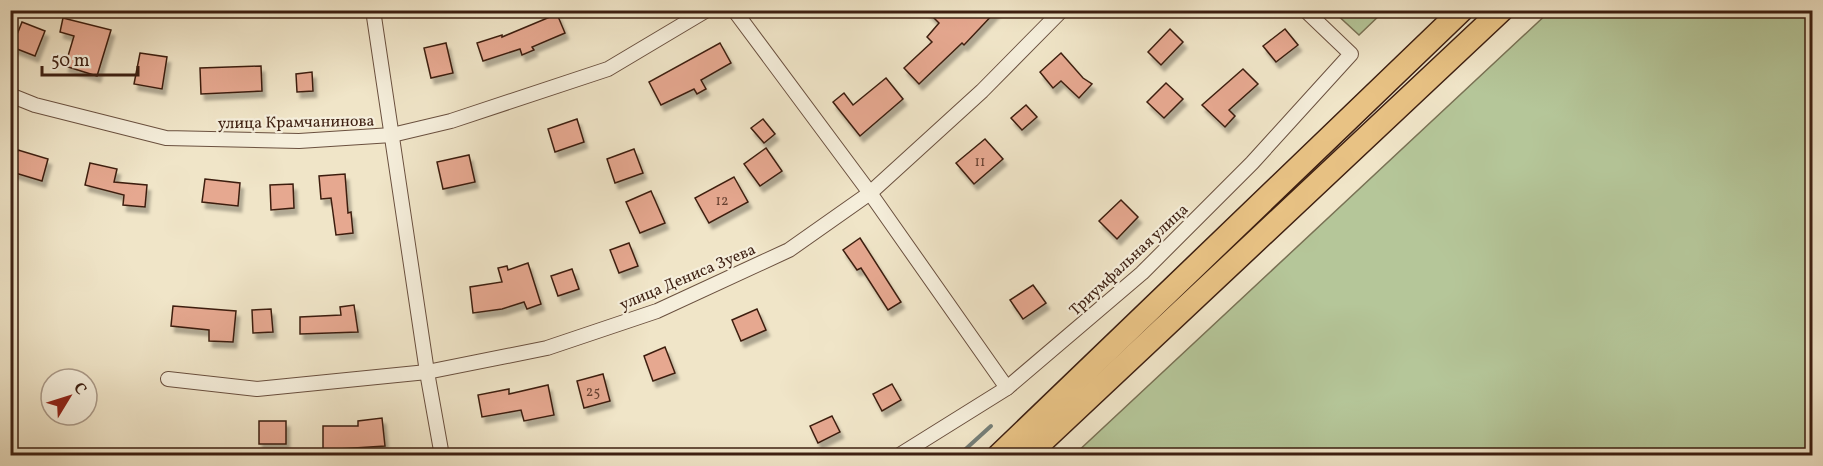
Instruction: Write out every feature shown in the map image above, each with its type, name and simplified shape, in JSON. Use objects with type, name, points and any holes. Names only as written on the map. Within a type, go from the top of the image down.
[{"type":"main road","points":[[998,456],[1462,10]]},
{"type":"main road","points":[[1028,456],[1502,10]]},
{"type":"street","points":[[373,10],[427,372],[442,456]]},
{"type":"street","name":"улица Крамчанинова","points":[[10,95],[35,105],[166,138],[299,141],[392,135],[451,122],[608,69],[707,10]]},
{"type":"street","points":[[734,10],[870,193],[1007,388]]},
{"type":"street","name":"улица Дениса Зуева","points":[[168,379],[257,389],[427,372],[547,348],[657,311],[789,250],[870,193],[982,91],[1062,10]]},
{"type":"street","name":"Триумфальная улица","points":[[898,456],[1007,388],[1142,273],[1252,163],[1351,54],[1305,10]]},
{"type":"green space","points":[[1551,10],[1812,11],[1812,455],[1074,455]]},
{"type":"green space","points":[[1333,11],[1384,11],[1359,35]]},
{"type":"building","points":[[926,10],[997,10],[964,45],[962,43],[919,84],[904,68],[932,42],[927,37],[939,23]]},
{"type":"building","points":[[557,14],[565,33],[532,47],[534,50],[522,55],[520,49],[483,61],[477,43],[502,35],[502,37]]},
{"type":"building","points":[[63,18],[111,30],[97,76],[65,66],[74,36],[60,32]]},
{"type":"building","points":[[22,22],[45,31],[35,56],[12,47]]},
{"type":"building","points":[[1170,29],[1183,42],[1161,65],[1148,52]]},
{"type":"building","points":[[1285,29],[1298,45],[1276,62],[1263,46]]},
{"type":"building","points":[[446,43],[453,73],[431,78],[424,48]]},
{"type":"building","points":[[720,43],[731,63],[701,80],[706,89],[697,94],[694,89],[661,105],[649,82]]},
{"type":"building","points":[[140,53],[167,57],[162,89],[134,84]]},
{"type":"building","points":[[1061,53],[1083,78],[1092,84],[1079,98],[1061,81],[1053,88],[1040,72]]},
{"type":"building","points":[[261,66],[262,91],[201,94],[200,68]]},
{"type":"building","points":[[1243,69],[1258,84],[1229,110],[1235,116],[1225,127],[1202,105]]},
{"type":"building","points":[[312,72],[313,91],[297,92],[296,74]]},
{"type":"building","points":[[886,78],[903,99],[860,136],[833,102],[844,93],[853,105]]},
{"type":"building","points":[[1166,83],[1183,99],[1164,118],[1147,102]]},
{"type":"building","points":[[1026,105],[1037,117],[1022,130],[1011,118]]},
{"type":"building","points":[[577,119],[584,142],[555,152],[548,129]]},
{"type":"building","points":[[763,119],[775,134],[764,143],[751,128]]},
{"type":"building","points":[[985,139],[1003,159],[974,184],[956,163]]},
{"type":"building","points":[[766,148],[782,171],[760,186],[744,164]]},
{"type":"building","points":[[634,149],[643,173],[615,183],[607,159]]},
{"type":"building","points":[[18,150],[48,159],[42,181],[12,172]]},
{"type":"building","points":[[469,155],[475,182],[443,189],[437,162]]},
{"type":"building","points":[[90,163],[117,169],[114,182],[147,185],[145,207],[123,205],[124,195],[85,185]]},
{"type":"building","points":[[345,174],[348,213],[351,212],[353,233],[336,235],[331,198],[321,199],[319,176]]},
{"type":"building","points":[[734,177],[748,202],[709,223],[695,198]]},
{"type":"building","points":[[205,179],[240,183],[238,206],[202,202]]},
{"type":"building","points":[[293,184],[294,208],[271,210],[270,185]]},
{"type":"building","points":[[651,191],[665,223],[640,233],[626,202]]},
{"type":"building","points":[[1121,200],[1138,217],[1117,239],[1099,221]]},
{"type":"building","points":[[860,238],[901,302],[888,310],[861,268],[857,270],[843,250]]},
{"type":"building","points":[[629,243],[638,266],[619,273],[610,250]]},
{"type":"building","points":[[528,263],[541,304],[527,309],[524,302],[502,309],[473,313],[470,287],[502,282],[498,268],[507,266],[508,270]]},
{"type":"building","points":[[572,269],[579,289],[558,296],[551,276]]},
{"type":"building","points":[[1033,285],[1046,303],[1023,319],[1010,300]]},
{"type":"building","points":[[354,305],[358,332],[300,334],[300,317],[341,315],[340,307]]},
{"type":"building","points":[[173,306],[236,311],[233,342],[209,341],[209,330],[171,326]]},
{"type":"building","points":[[271,309],[273,332],[253,333],[252,310]]},
{"type":"building","points":[[757,309],[766,330],[741,341],[732,320]]},
{"type":"building","points":[[665,347],[675,373],[653,381],[644,356]]},
{"type":"building","points":[[603,374],[610,401],[584,408],[577,381]]},
{"type":"building","points":[[892,384],[901,400],[882,411],[873,394]]},
{"type":"building","points":[[548,385],[554,415],[524,421],[521,410],[482,417],[478,395],[509,389],[509,394]]},
{"type":"building","points":[[832,416],[840,432],[818,443],[810,426]]},
{"type":"building","points":[[382,418],[385,446],[323,450],[323,426],[358,426],[358,421]]},
{"type":"building","points":[[259,421],[286,421],[286,444],[259,444]]},
{"type":"waterway","points":[[958,456],[991,426]]}]
